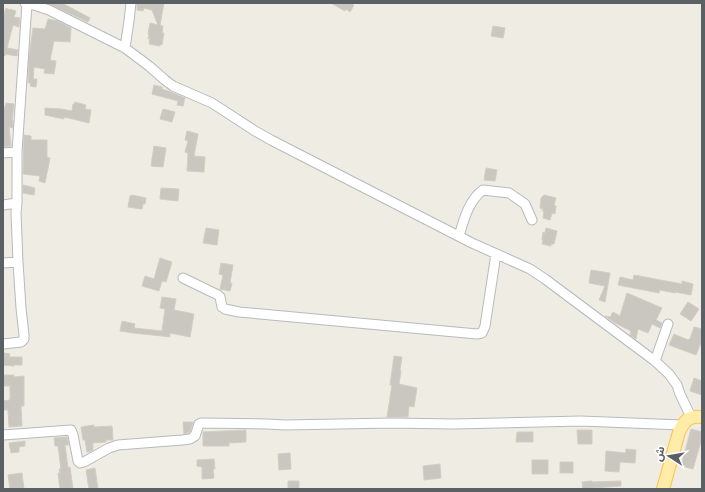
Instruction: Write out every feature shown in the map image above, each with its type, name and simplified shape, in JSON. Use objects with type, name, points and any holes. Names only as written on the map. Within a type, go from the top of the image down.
[{"type":"main road","points":[[663,489],[679,432],[692,420]]},
{"type":"street","points":[[3,344],[21,342],[24,339],[16,213],[17,152],[26,3],[49,10],[125,48],[173,86],[212,103],[270,140],[545,278],[656,361],[677,384],[692,420],[454,424],[392,423],[285,425],[201,423],[199,424],[195,436],[190,439],[118,445],[80,463],[78,461],[71,430],[3,435]]},
{"type":"street","points":[[125,48],[131,3]]},
{"type":"street","points":[[3,153],[17,152]]},
{"type":"street","points":[[459,236],[464,220],[474,198],[483,190],[509,193],[518,198],[525,204],[532,220]]},
{"type":"street","points":[[3,205],[17,203]]},
{"type":"street","points":[[183,278],[218,295],[220,297],[222,307],[231,310],[477,334],[482,333],[485,326],[496,254]]},
{"type":"street","points":[[3,263],[18,262]]},
{"type":"street","points":[[656,361],[668,324]]},
{"type":"building","points":[[47,3],[62,3],[90,18],[88,22]]},
{"type":"building","points":[[137,3],[164,3],[160,25],[163,26],[162,33],[164,33],[162,45],[149,44],[150,39],[148,39],[148,34],[150,23],[158,25],[152,10],[144,8],[143,11],[137,10]]},
{"type":"building","points":[[331,3],[351,3],[354,5],[350,12],[346,9],[345,11]]},
{"type":"building","points":[[6,8],[16,11],[14,17],[20,18],[19,27],[13,25],[7,48],[18,50],[17,56],[3,55],[3,17]]},
{"type":"building","points":[[48,19],[58,21],[71,28],[70,42],[54,41],[50,60],[56,61],[54,74],[44,73],[45,69],[34,67],[33,79],[37,79],[36,87],[30,86],[31,83],[28,83],[29,57],[33,28],[45,29]]},
{"type":"building","points":[[493,26],[505,28],[503,38],[491,36]]},
{"type":"building","points":[[154,85],[162,87],[162,89],[185,98],[183,106],[177,105],[178,101],[152,94]]},
{"type":"building","points":[[75,102],[86,105],[85,109],[91,110],[89,123],[64,117],[64,119],[45,115],[45,108],[72,111],[73,104]]},
{"type":"building","points":[[6,103],[14,104],[12,120],[13,128],[9,127],[11,146],[3,147],[3,109]]},
{"type":"building","points":[[163,109],[175,112],[172,122],[160,119]]},
{"type":"building","points":[[187,131],[198,134],[194,156],[205,157],[204,172],[187,171],[188,153],[185,152],[188,141],[185,140]]},
{"type":"building","points":[[24,135],[31,136],[31,140],[47,140],[47,157],[50,158],[45,183],[39,181],[40,176],[23,174]]},
{"type":"building","points":[[154,146],[166,148],[163,167],[151,166]]},
{"type":"building","points":[[486,168],[497,170],[495,181],[484,180]]},
{"type":"building","points":[[23,185],[35,188],[34,195],[23,193]]},
{"type":"building","points":[[161,188],[179,189],[178,201],[160,199]]},
{"type":"building","points":[[132,195],[146,198],[142,209],[128,207],[130,196]]},
{"type":"building","points":[[544,195],[556,198],[554,205],[556,206],[555,214],[552,213],[550,220],[543,218],[544,211],[540,208],[541,198]]},
{"type":"building","points":[[206,228],[219,230],[217,245],[203,243]]},
{"type":"building","points":[[546,228],[557,231],[554,244],[551,244],[551,246],[542,244],[543,232],[545,233]]},
{"type":"building","points":[[160,258],[172,262],[166,282],[162,281],[159,291],[142,286],[145,276],[154,279]]},
{"type":"building","points":[[221,263],[233,265],[230,291],[220,289],[223,275],[219,274]]},
{"type":"building","points":[[591,270],[610,273],[605,302],[599,300],[605,286],[589,283]]},
{"type":"building","points":[[634,275],[682,284],[682,281],[693,284],[691,295],[660,290],[659,293],[618,285],[620,277],[633,280]]},
{"type":"building","points":[[627,293],[662,308],[656,320],[662,323],[660,328],[652,324],[648,333],[638,329],[636,339],[630,335],[631,331],[605,316],[610,317],[613,312],[620,316]]},
{"type":"building","points":[[162,297],[176,299],[174,310],[194,314],[190,337],[170,333],[170,337],[120,331],[122,321],[135,324],[134,328],[162,331],[165,309],[160,308]]},
{"type":"building","points":[[688,302],[699,309],[691,321],[680,314]]},
{"type":"building","points":[[694,327],[702,329],[702,340],[696,355],[669,345],[674,334],[688,340],[690,339]]},
{"type":"building","points":[[4,353],[10,354],[9,357],[22,357],[22,365],[3,365]]},
{"type":"building","points":[[394,356],[402,357],[399,384],[417,388],[414,407],[409,406],[408,417],[387,417],[392,385],[390,385]]},
{"type":"building","points":[[3,375],[14,375],[14,377],[24,376],[24,406],[21,406],[22,426],[9,427],[8,410],[3,410],[3,401],[10,400],[10,386],[3,386]]},
{"type":"building","points":[[694,378],[702,381],[702,395],[690,391]]},
{"type":"building","points":[[183,422],[193,422],[190,432],[184,434]]},
{"type":"building","points":[[94,425],[94,427],[112,426],[113,440],[93,443],[93,450],[87,452],[81,427]]},
{"type":"building","points":[[691,429],[702,432],[702,438],[693,469],[681,466]]},
{"type":"building","points":[[246,430],[246,442],[229,443],[229,446],[203,446],[203,432]]},
{"type":"building","points":[[577,430],[592,430],[592,444],[578,444]]},
{"type":"building","points":[[517,432],[533,432],[533,442],[516,442]]},
{"type":"building","points":[[67,437],[69,445],[65,445],[73,489],[60,489],[58,473],[60,473],[59,469],[61,469],[58,446],[55,446],[54,438]]},
{"type":"building","points":[[25,441],[25,446],[19,447],[19,452],[11,453],[9,443]]},
{"type":"building","points":[[626,449],[636,450],[635,463],[620,462],[619,472],[605,471],[606,451],[626,453]]},
{"type":"building","points":[[290,453],[291,469],[279,470],[278,454]]},
{"type":"building","points":[[214,459],[214,478],[202,479],[202,467],[197,466],[197,460]]},
{"type":"building","points":[[532,460],[548,460],[548,474],[532,474]]},
{"type":"building","points":[[560,462],[573,462],[573,473],[560,473]]},
{"type":"building","points":[[440,464],[441,478],[424,480],[423,466]]},
{"type":"building","points":[[95,468],[98,489],[89,489],[86,470]]},
{"type":"building","points":[[22,473],[24,489],[10,489],[8,475]]},
{"type":"building","points":[[288,481],[299,481],[299,489],[288,489]]},
{"type":"building","points":[[621,481],[621,486],[583,489],[582,482]]}]
